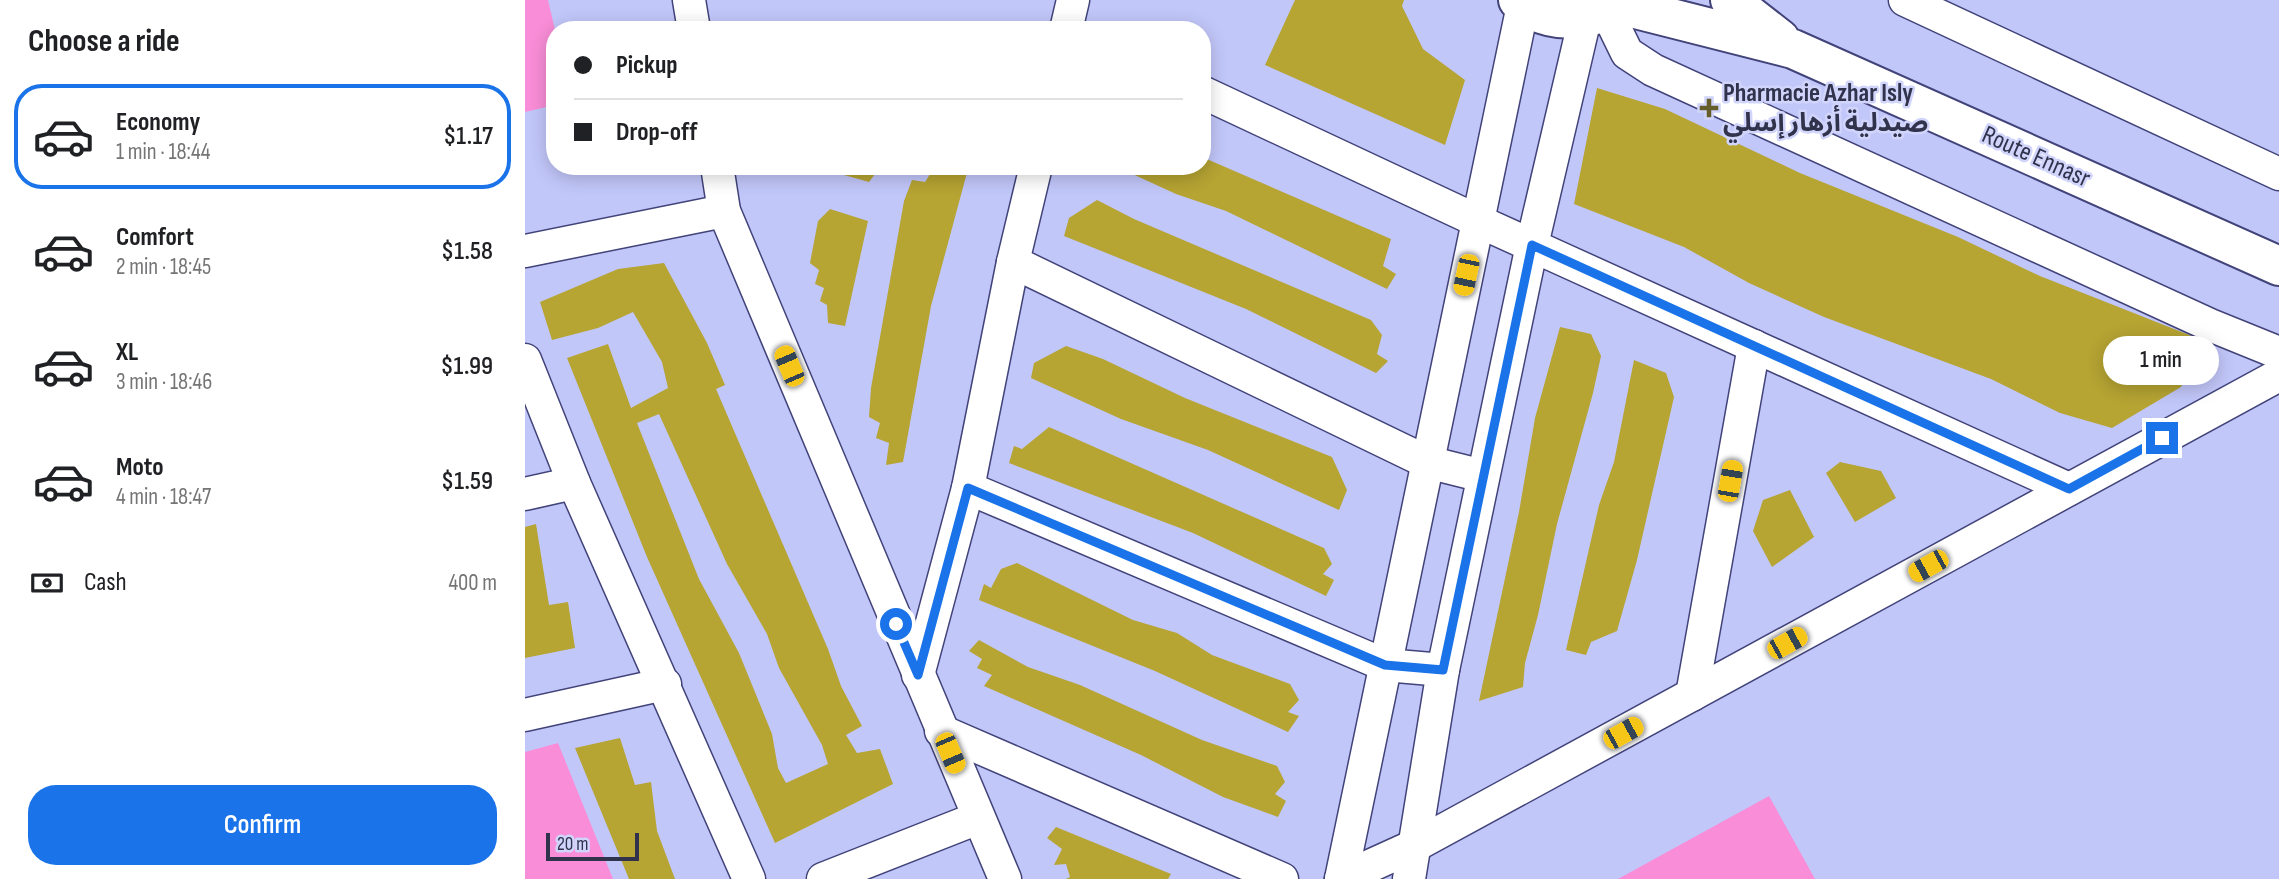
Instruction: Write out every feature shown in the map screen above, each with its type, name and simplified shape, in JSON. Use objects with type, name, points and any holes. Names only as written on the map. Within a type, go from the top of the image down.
[{"type":"main road","name":"Route Ennasr","points":[[1730,0],[1793,49]]},
{"type":"main road","name":"Route Ennasr","points":[[1520,2],[1553,17],[1607,8],[1793,49],[2277,260]]},
{"type":"street","points":[[689,0],[692,21]]},
{"type":"street","points":[[1905,0],[2279,174]]},
{"type":"street","points":[[1341,879],[1478,221],[1520,2]]},
{"type":"street","points":[[1409,879],[1443,670],[1532,245],[1607,8]]},
{"type":"street","points":[[1607,8],[1627,52],[1653,70],[2210,325],[2279,353]]},
{"type":"street","points":[[1211,96],[1478,221],[2069,489]]},
{"type":"street","points":[[718,175],[724,211],[1005,879]]},
{"type":"street","points":[[918,675],[968,488],[1013,262],[1034,175]]},
{"type":"street","points":[[525,251],[724,211]]},
{"type":"street","points":[[1013,262],[1427,462],[1483,476]]},
{"type":"street","points":[[1692,695],[1754,346]]},
{"type":"street","points":[[525,360],[575,483],[750,879]]},
{"type":"street","points":[[1341,879],[1416,845],[2279,375]]},
{"type":"street","points":[[525,494],[575,483]]},
{"type":"street","points":[[968,488],[1385,665],[1443,670]]},
{"type":"street","points":[[525,715],[665,684]]},
{"type":"street","points":[[941,731],[1282,879]]},
{"type":"street","points":[[823,879],[978,818]]},
{"type":"shaded area","points":[[525,0],[548,0],[553,21],[546,21],[546,107],[525,112]]},
{"type":"shaded area","points":[[558,743],[613,879],[525,879],[525,752]]},
{"type":"shaded area","points":[[1769,796],[1815,879],[1618,879]]},
{"type":"building","points":[[1295,0],[1404,0],[1402,6],[1423,49],[1465,80],[1445,145],[1265,65]]},
{"type":"building","points":[[1597,88],[1665,109],[1800,173],[1958,237],[2040,276],[2202,340],[2181,387],[2112,428],[2060,413],[1991,379],[1824,317],[1749,283],[1684,247],[1574,204]]},
{"type":"building","points":[[1211,161],[1391,239],[1383,266],[1396,274],[1387,289],[1226,211],[1176,194],[1135,175],[1211,175]]},
{"type":"building","points":[[844,175],[874,175],[869,182]]},
{"type":"building","points":[[930,175],[966,175],[931,306],[903,462],[886,465],[889,443],[876,438],[880,423],[869,417],[871,388],[904,201],[912,180],[925,182]]},
{"type":"building","points":[[1097,200],[1134,219],[1371,320],[1382,335],[1377,354],[1388,361],[1376,373],[1246,309],[1064,236],[1069,218]]},
{"type":"building","points":[[830,209],[868,221],[845,326],[828,323],[827,305],[820,301],[824,288],[815,284],[819,270],[810,263],[818,221]]},
{"type":"building","points":[[664,263],[707,343],[725,385],[716,389],[828,649],[841,686],[862,726],[846,735],[857,753],[880,749],[893,784],[775,843],[647,557],[567,358],[608,344],[631,408],[668,388],[662,362],[633,312],[598,328],[552,340],[540,302],[618,269]],"holes":[[[659,414],[727,564],[767,634],[779,668],[822,745],[828,764],[786,783],[778,768],[772,734],[739,653],[699,579],[637,423]]]},
{"type":"building","points":[[1560,327],[1591,334],[1601,356],[1593,393],[1557,524],[1525,663],[1523,687],[1479,701],[1519,512],[1535,418]]},
{"type":"building","points":[[1066,346],[1103,359],[1185,398],[1332,457],[1347,490],[1339,510],[1208,450],[1121,419],[1031,378],[1034,363]]},
{"type":"building","points":[[1634,360],[1666,373],[1674,397],[1637,560],[1617,631],[1591,642],[1586,655],[1566,650],[1599,505],[1614,462]]},
{"type":"building","points":[[1049,427],[1324,548],[1332,564],[1323,574],[1334,580],[1326,596],[1193,533],[1009,463],[1014,446],[1022,449]]},
{"type":"building","points":[[1840,462],[1881,471],[1896,498],[1855,522],[1826,473]]},
{"type":"building","points":[[1790,490],[1814,537],[1772,567],[1753,531],[1763,500]]},
{"type":"building","points":[[536,524],[549,605],[568,602],[575,648],[525,658],[525,527]]},
{"type":"building","points":[[1017,563],[1133,620],[1177,633],[1212,655],[1290,684],[1299,700],[1288,712],[1299,716],[1288,732],[1155,671],[979,600],[984,584],[991,588],[1001,569]]},
{"type":"building","points":[[979,640],[1028,667],[1080,685],[1202,740],[1277,766],[1285,782],[1275,794],[1286,801],[1278,817],[1223,797],[1141,755],[984,686],[992,675],[977,668],[982,659],[969,651]]},
{"type":"building","points":[[620,738],[635,785],[651,782],[657,831],[675,879],[629,879],[575,748]]},
{"type":"building","points":[[1056,827],[1171,874],[1168,879],[1066,879],[1070,877],[1066,864],[1054,865],[1062,849],[1047,838]]},
{"type":"place","name":"Pharmacie Azhar Isly صيدلية أزهار إسلي","points":[[1709,108]]},
{"type":"route","points":[[896,624],[918,675],[968,488],[1385,665],[1443,670],[1532,245],[2069,489],[2162,438]]}]
